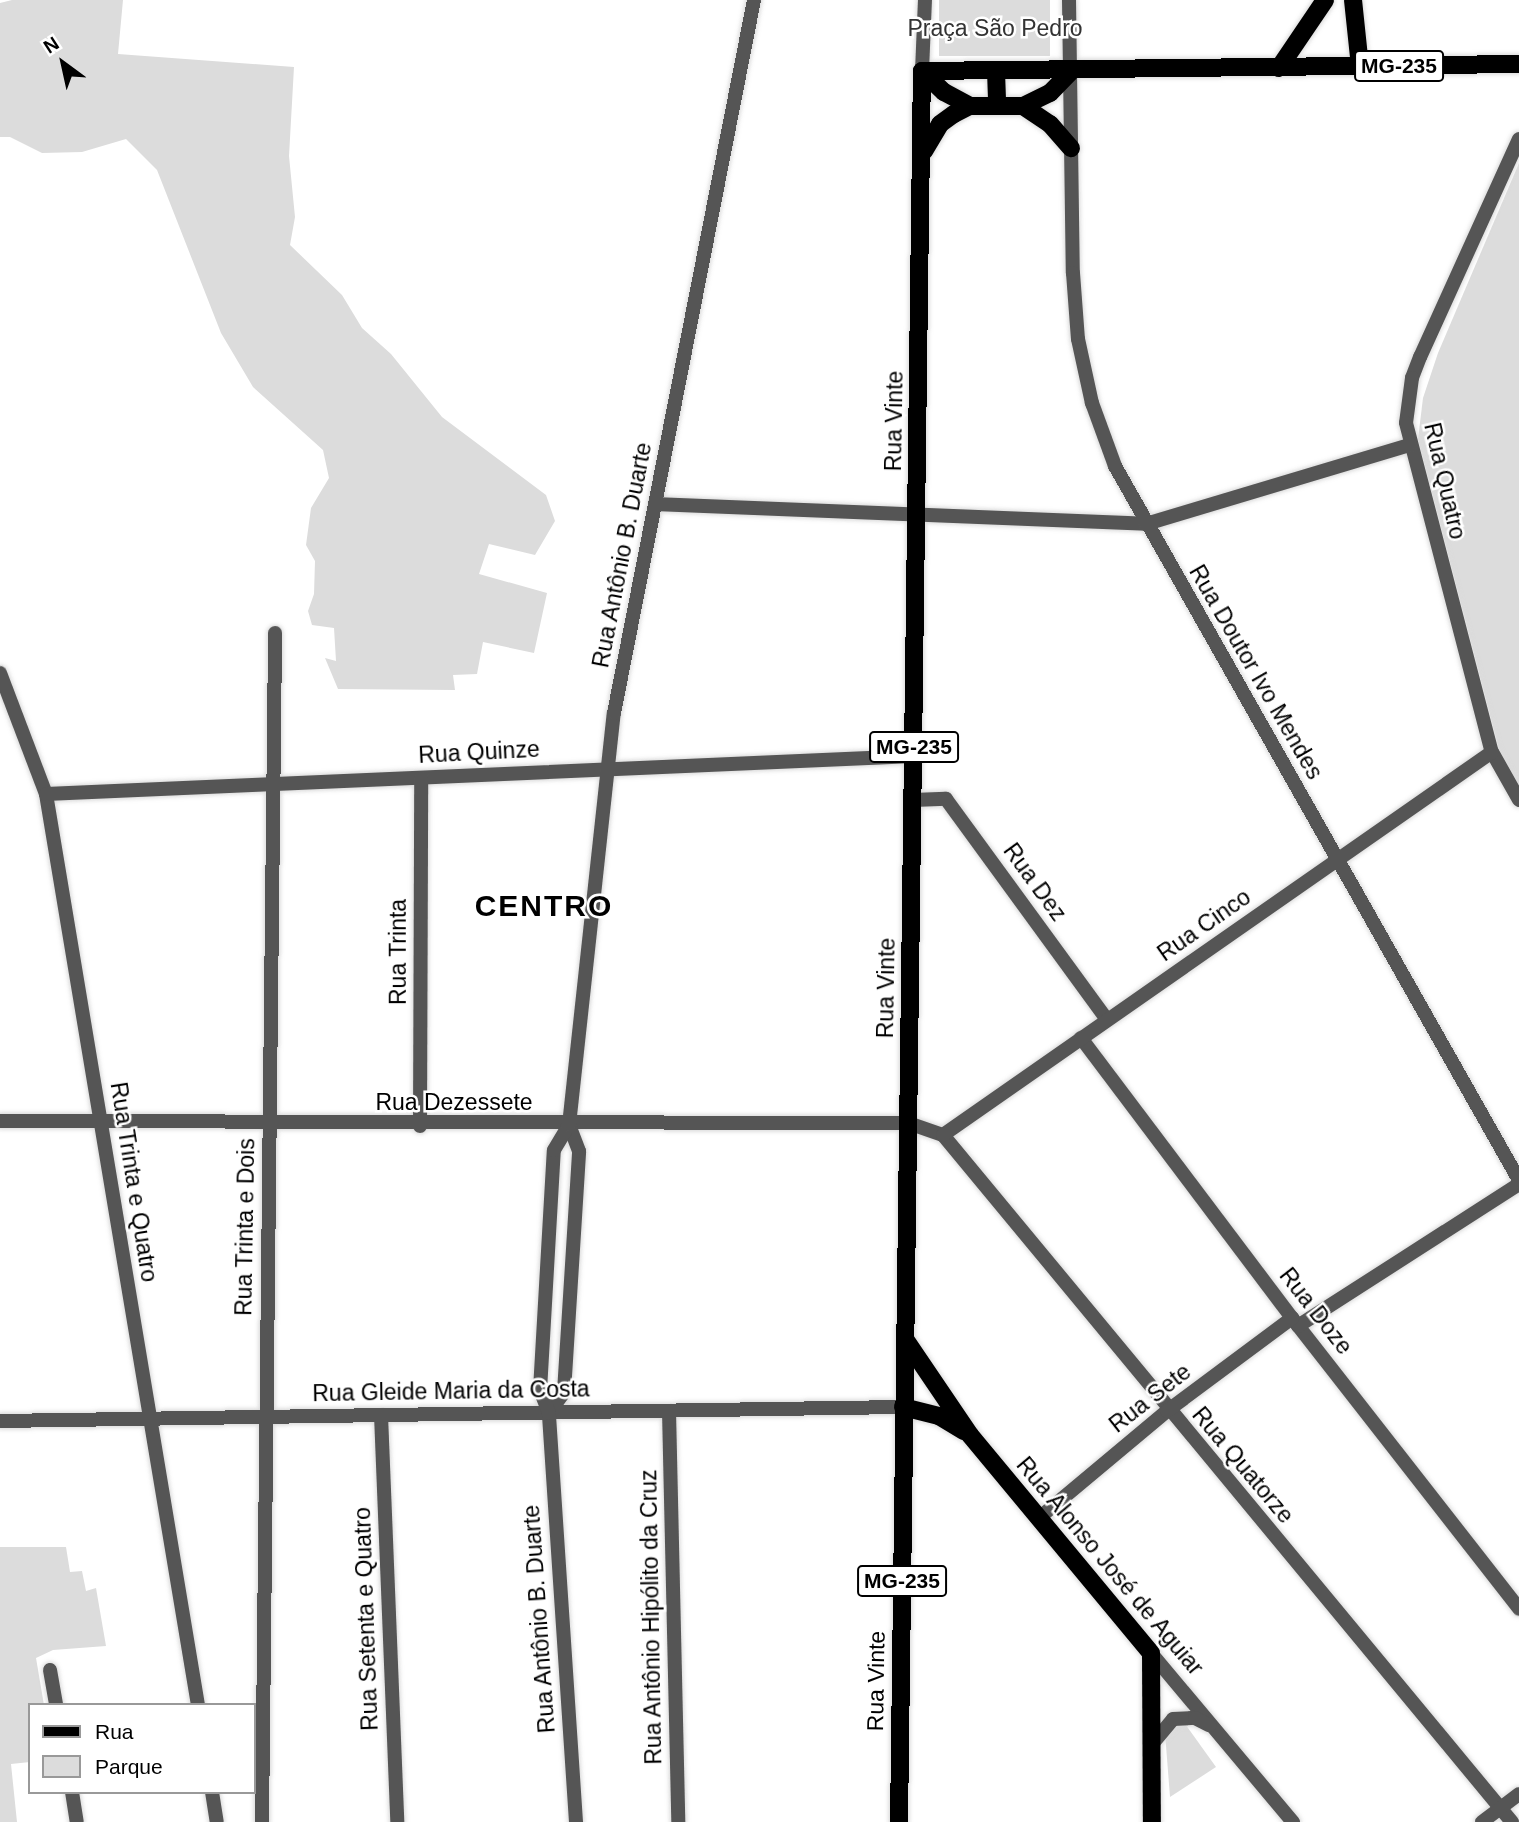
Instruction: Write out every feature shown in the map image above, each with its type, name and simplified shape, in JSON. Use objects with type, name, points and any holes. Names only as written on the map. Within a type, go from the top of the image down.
[{"type":"main road","points":[[1279,68],[1325,0]]},
{"type":"main road","points":[[1353,0],[1360,67]]},
{"type":"main road","name":"MG-235","points":[[922,154],[922,71],[1070,72],[1519,64]]},
{"type":"main road","points":[[922,71],[944,92],[970,106],[1023,106],[1050,93],[1070,72]]},
{"type":"main road","points":[[996,71],[997,106]]},
{"type":"main road","points":[[922,154],[940,124],[970,106]]},
{"type":"main road","points":[[1023,106],[1050,124],[1071,148]]},
{"type":"main road","name":"Rua Vinte","points":[[899,1822],[922,154]]},
{"type":"main road","points":[[905,1339],[970,1435]]},
{"type":"main road","points":[[903,1407],[939,1416],[970,1435]]},
{"type":"main road","name":"Rua Alonso José de Aguiar","points":[[970,1435],[1151,1653]]},
{"type":"main road","points":[[1151,1653],[1152,1822]]},
{"type":"street","name":"Rua Antônio B. Duarte","points":[[576,1822],[548,1413],[540,1390],[554,1150],[569,1125],[605,770],[754,0]]},
{"type":"street","points":[[922,71],[925,0]]},
{"type":"street","points":[[1069,0],[1070,72]]},
{"type":"street","name":"Rua Doutor Ivo Mendes","points":[[1070,72],[1078,339],[1093,403],[1115,466],[1519,1182]]},
{"type":"street","name":"Rua Quatro","points":[[1519,139],[1412,378],[1406,423],[1409,445],[1492,752],[1519,800]]},
{"type":"street","points":[[655,505],[1146,524],[1409,445]]},
{"type":"street","name":"Rua Trinta e Dois","points":[[261,1822],[275,633]]},
{"type":"street","name":"Rua Trinta e Quatro","points":[[0,673],[46,794],[198,1703]]},
{"type":"street","name":"Rua Cinco","points":[[943,1135],[1492,752]]},
{"type":"street","name":"Rua Quinze","points":[[46,794],[914,756]]},
{"type":"street","name":"Rua Trinta","points":[[420,1126],[421,778]]},
{"type":"street","name":"Rua Dez","points":[[913,800],[946,799],[1107,1020]]},
{"type":"street","name":"Rua Doze","points":[[1081,1038],[1295,1322],[1519,1609]]},
{"type":"street","name":"Rua Dezessete","points":[[0,1121],[420,1126],[908,1123],[943,1135]]},
{"type":"street","name":"Rua Antônio B. Duarte","points":[[548,1413],[564,1392],[579,1152],[569,1125]]},
{"type":"street","name":"Rua Quatorze","points":[[943,1135],[1167,1411],[1512,1822]]},
{"type":"street","name":"Rua Sete","points":[[1039,1518],[1167,1411],[1295,1322],[1519,1182]]},
{"type":"street","name":"Rua Gleide Maria da Costa","points":[[0,1421],[903,1407]]},
{"type":"street","name":"Rua Antônio Hipólito da Cruz","points":[[669,1411],[678,1822]]},
{"type":"street","name":"Rua Setenta e Quatro","points":[[381,1415],[397,1822]]},
{"type":"street","name":"Rua Alonso José de Aguiar","points":[[1151,1653],[1293,1822]]},
{"type":"street","points":[[50,1670],[56,1703]]},
{"type":"street","points":[[1153,1743],[1165,1725],[1184,1716],[1213,1727]]},
{"type":"street","points":[[72,1794],[77,1822]]},
{"type":"street","points":[[212,1794],[217,1822]]},
{"type":"street","points":[[1482,1822],[1519,1794]]},
{"type":"green space","points":[[12,0],[123,0],[118,54],[294,67],[289,156],[295,217],[290,245],[342,295],[362,328],[391,354],[442,417],[546,495],[555,521],[535,555],[489,544],[479,574],[547,593],[534,653],[483,642],[477,674],[453,675],[455,690],[338,689],[325,658],[336,661],[334,628],[312,625],[308,611],[314,594],[315,561],[306,545],[311,508],[329,478],[323,450],[253,387],[221,333],[157,170],[126,139],[82,152],[42,153],[10,137],[0,137],[0,3]]},
{"type":"green space","name":"Praça São Pedro","points":[[939,0],[1050,0],[1050,56],[939,56]]},
{"type":"green space","points":[[1519,163],[1519,785],[1500,753],[1418,439],[1423,398],[1438,353]]},
{"type":"green space","points":[[0,1547],[66,1547],[70,1572],[82,1571],[86,1591],[96,1588],[106,1646],[53,1650],[36,1658],[44,1703],[28,1703],[28,1762],[11,1764],[17,1822],[0,1822]]},
{"type":"green space","points":[[1183,1721],[1216,1767],[1170,1797],[1165,1733]]},
{"type":"district","name":"CENTRO","points":[[544,906]]}]
